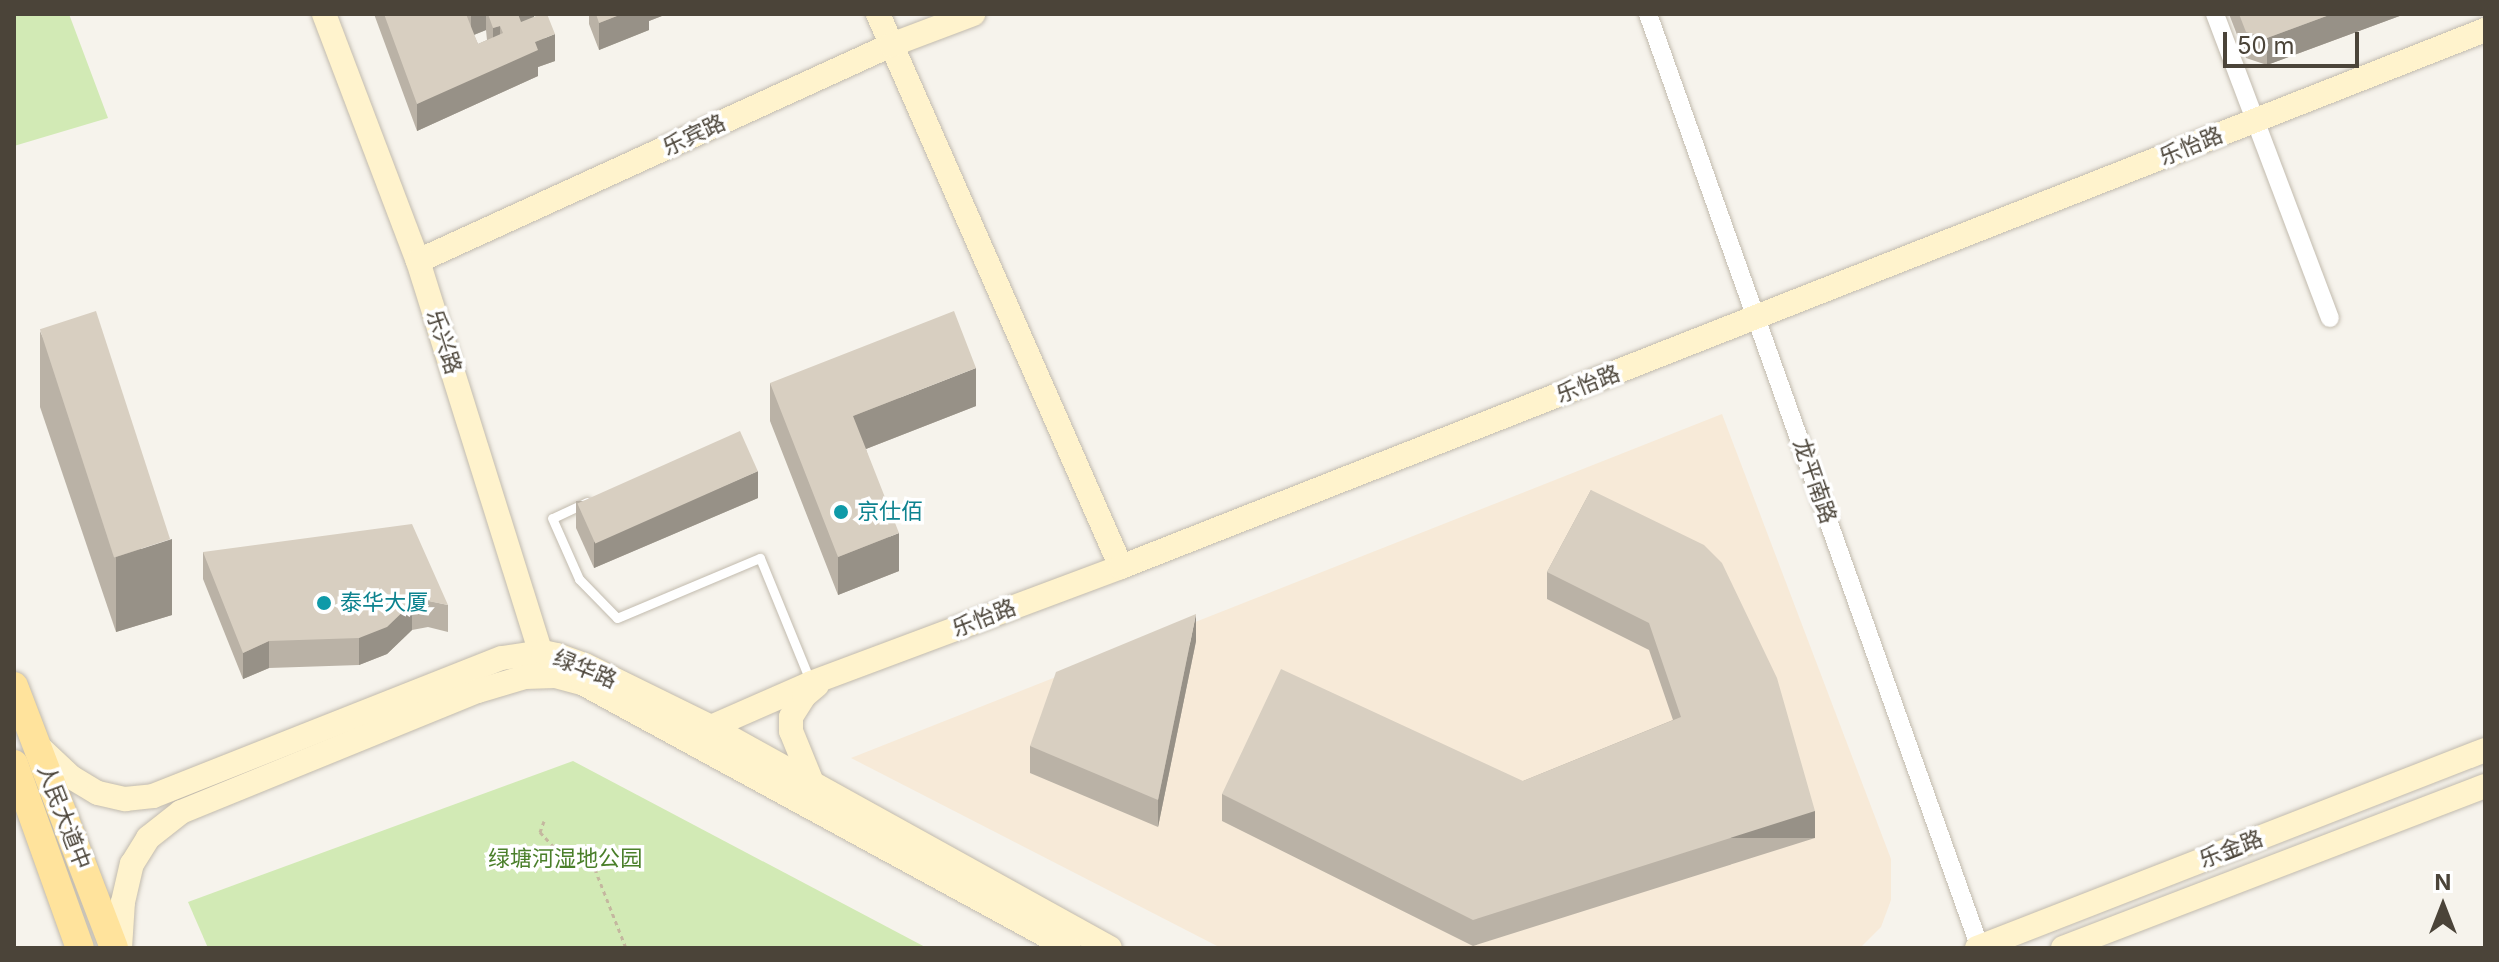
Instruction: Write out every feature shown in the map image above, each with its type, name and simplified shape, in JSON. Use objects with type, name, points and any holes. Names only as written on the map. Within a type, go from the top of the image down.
[{"type":"main road","name":"人民大道中","points":[[14,686],[117,948]]},
{"type":"main road","name":"人民大道中","points":[[14,764],[80,948]]},
{"type":"street","name":"乐兴路","points":[[324,14],[418,261],[544,664]]},
{"type":"street","points":[[878,14],[1121,567]]},
{"type":"street","name":"乐宾路","points":[[418,261],[891,45],[973,14]]},
{"type":"street","name":"龙平南路","points":[[1648,14],[1979,948]]},
{"type":"street","points":[[2215,14],[2330,318]]},
{"type":"street","name":"乐怡路","points":[[705,736],[819,680],[1121,567],[2485,30]]},
{"type":"street","name":"绿华路","points":[[37,745],[71,777],[98,793],[125,799],[153,796],[502,658],[544,664],[585,665],[1069,948]]},
{"type":"street","name":"绿华路","points":[[117,948],[132,864],[148,838],[181,812],[478,691],[525,677],[544,664]]},
{"type":"street","points":[[813,785],[791,731],[791,717],[819,680]]},
{"type":"street","name":"绿华路","points":[[705,736],[813,785],[1110,948]]},
{"type":"street","name":"乐金路","points":[[1979,948],[2485,750]]},
{"type":"street","name":"乐金路","points":[[2063,948],[2485,786]]},
{"type":"lane","points":[[596,498],[552,518],[579,579],[617,618],[760,558],[819,680]]},
{"type":"path","points":[[544,821],[540,832],[557,850],[589,854],[626,948]]},
{"type":"shaded area","points":[[1722,414],[1891,859],[1891,900],[1881,927],[1860,948],[1221,948],[851,758]]},
{"type":"green space","points":[[14,14],[69,14],[108,118],[14,146]]},
{"type":"green space","name":"绿塘河湿地公园","points":[[573,761],[927,948],[208,948],[188,902]]},
{"type":"building","points":[[384,14],[466,14],[478,44],[503,33],[500,26],[493,28],[488,14],[518,14],[521,22],[547,14],[555,34],[535,42],[538,50],[417,104]]},
{"type":"building","points":[[596,14],[622,14],[599,23]]},
{"type":"building","points":[[2239,14],[2332,14],[2267,38],[2246,32]]},
{"type":"building","points":[[96,311],[170,539],[114,557],[40,329]]},
{"type":"building","points":[[954,311],[976,368],[853,416],[899,533],[838,557],[770,383]]},
{"type":"building","points":[[740,431],[758,471],[595,544],[577,503]]},
{"type":"building","points":[[1591,490],[1704,545],[1722,563],[1777,678],[1815,811],[1473,920],[1222,794],[1281,669],[1523,781],[1681,717],[1649,623],[1547,572]]},
{"type":"building","name":"泰华大厦","points":[[412,524],[448,605],[428,601],[412,603],[387,627],[359,638],[269,641],[243,653],[203,552]]},
{"type":"building","points":[[1196,614],[1158,800],[1030,746],[1056,672]]},
{"type":"place","name":"京仕佰","points":[[841,512]]},
{"type":"place","name":"泰华大厦","points":[[324,603]]}]
